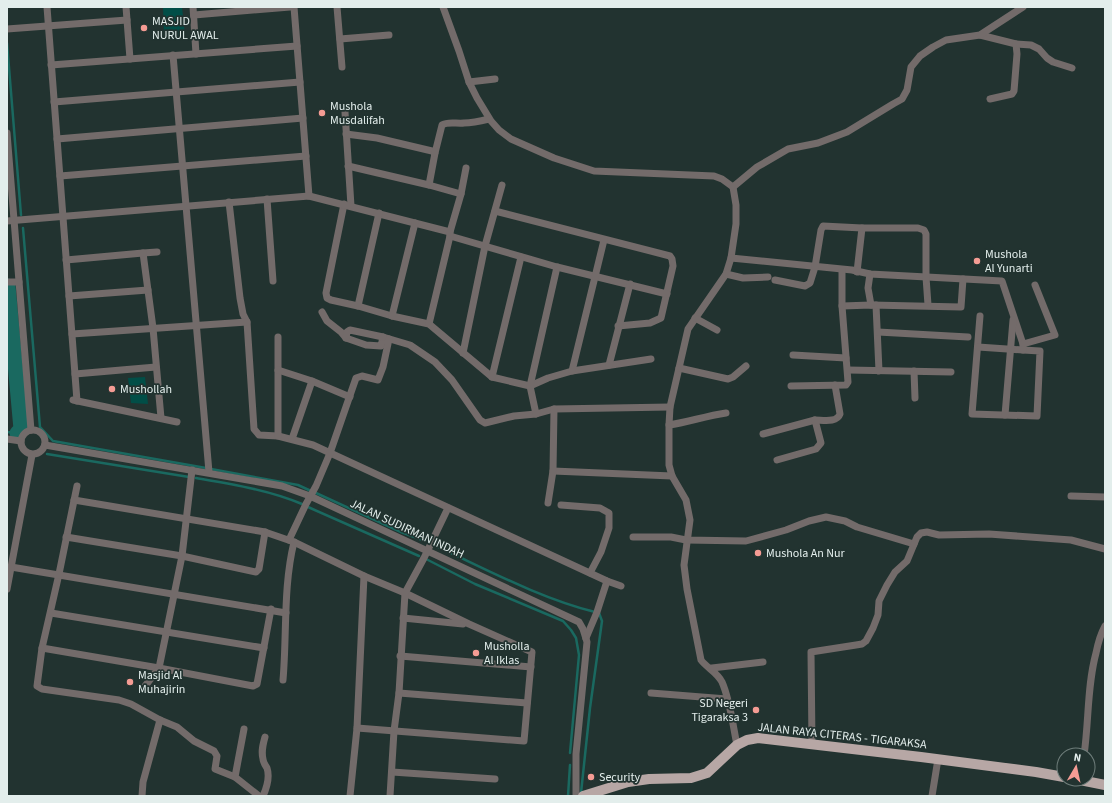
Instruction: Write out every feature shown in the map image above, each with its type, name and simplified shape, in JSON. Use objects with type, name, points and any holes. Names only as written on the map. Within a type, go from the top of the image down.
[{"type":"main road","name":"JALAN RAYA CITERAS - TIGARAKSA","points":[[583,796],[628,782],[649,779],[691,778],[707,773],[737,746],[747,740],[758,738],[938,759],[1056,776]]},
{"type":"street","points":[[47,7],[75,374],[75,400],[177,422]]},
{"type":"street","points":[[126,7],[130,59]]},
{"type":"street","points":[[193,7],[196,54]]},
{"type":"street","points":[[194,15],[290,7]]},
{"type":"street","points":[[294,7],[309,196]]},
{"type":"street","points":[[337,7],[342,67]]},
{"type":"street","points":[[443,7],[469,82],[489,119],[511,138],[554,158],[594,171],[714,176],[722,179],[733,187],[736,205],[736,224],[731,258],[726,274],[688,329],[670,407],[669,465],[672,476],[686,500],[690,520],[686,540],[684,565],[687,589],[701,660],[705,666],[712,668],[763,662]]},
{"type":"street","points":[[980,35],[1024,7]]},
{"type":"street","points":[[7,29],[127,20]]},
{"type":"street","points":[[340,40],[389,35]]},
{"type":"street","points":[[733,187],[757,167],[788,149],[818,143],[847,132],[902,98],[907,90],[911,67],[920,56],[946,40],[980,35],[1016,44],[1031,45],[1039,49],[1053,62],[1072,68]]},
{"type":"street","points":[[990,99],[1012,94],[1014,91],[1017,54],[1016,44]]},
{"type":"street","points":[[51,65],[297,46]]},
{"type":"street","points":[[173,55],[209,472]]},
{"type":"street","points":[[469,82],[495,79]]},
{"type":"street","points":[[54,102],[300,82]]},
{"type":"street","points":[[345,112],[348,166],[348,205],[326,293],[327,298],[392,316],[429,324],[492,377],[530,386],[548,378],[572,371],[652,359]]},
{"type":"street","points":[[57,139],[303,118]]},
{"type":"street","points":[[429,185],[442,125],[445,123],[462,124],[489,119]]},
{"type":"street","points":[[7,133],[10,221],[19,282],[31,430]]},
{"type":"street","points":[[346,134],[382,139],[435,153]]},
{"type":"street","points":[[60,176],[306,156]]},
{"type":"street","points":[[348,166],[461,194]]},
{"type":"street","points":[[429,324],[466,168]]},
{"type":"street","points":[[463,353],[485,246],[502,185]]},
{"type":"street","points":[[10,221],[309,196],[414,223],[521,257],[666,294]]},
{"type":"street","points":[[266,199],[273,281]]},
{"type":"street","points":[[229,202],[240,298],[243,314],[247,322],[254,429],[259,435],[278,436],[313,445],[607,581],[621,586]]},
{"type":"street","points":[[495,212],[670,256],[673,266],[661,318],[650,323],[618,326]]},
{"type":"street","points":[[358,306],[379,213]]},
{"type":"street","points":[[392,316],[414,223]]},
{"type":"street","points":[[726,274],[743,278],[772,278],[799,285],[808,285],[815,267],[822,226],[918,228],[924,230],[926,234],[928,306]]},
{"type":"street","points":[[857,272],[862,228]]},
{"type":"street","points":[[572,371],[604,240]]},
{"type":"street","points":[[66,260],[157,252]]},
{"type":"street","points":[[143,253],[153,328],[161,418]]},
{"type":"street","points":[[492,377],[521,257]]},
{"type":"street","points":[[731,258],[870,274],[1002,281],[1023,347]]},
{"type":"street","points":[[536,414],[530,386],[558,267]]},
{"type":"street","points":[[791,386],[846,385],[848,382],[842,306],[842,270]]},
{"type":"street","points":[[870,274],[868,288],[878,332],[879,371]]},
{"type":"street","points":[[842,306],[873,305],[961,307],[963,279]]},
{"type":"street","points":[[7,282],[19,282]]},
{"type":"street","points":[[609,365],[630,284]]},
{"type":"street","points":[[978,348],[1011,349],[1023,347],[1044,338],[1055,336],[1035,285]]},
{"type":"street","points":[[69,296],[148,290]]},
{"type":"street","points":[[322,312],[327,321],[346,338],[366,345],[381,346],[386,338]]},
{"type":"street","points":[[980,316],[972,414],[1037,416],[1040,351],[1044,338]]},
{"type":"street","points":[[1005,415],[1014,316]]},
{"type":"street","points":[[695,318],[717,330]]},
{"type":"street","points":[[72,334],[247,322]]},
{"type":"street","points":[[346,338],[347,332],[350,330],[410,345],[435,362],[452,380],[482,422],[490,422],[514,416],[536,414],[554,409],[670,407]]},
{"type":"street","points":[[878,332],[968,337]]},
{"type":"street","points":[[278,337],[278,436]]},
{"type":"street","points":[[283,680],[287,579],[291,541],[330,453],[356,378],[362,376],[378,380],[383,367],[386,338]]},
{"type":"street","points":[[1023,347],[1040,351]]},
{"type":"street","points":[[793,355],[846,358]]},
{"type":"street","points":[[679,368],[728,379],[733,377],[746,366]]},
{"type":"street","points":[[75,374],[156,367]]},
{"type":"street","points":[[278,370],[312,381],[350,397]]},
{"type":"street","points":[[848,370],[951,372]]},
{"type":"street","points":[[914,371],[915,398]]},
{"type":"street","points":[[292,439],[312,381]]},
{"type":"street","points":[[763,434],[815,420],[836,419],[839,417],[840,414],[838,410],[835,385]]},
{"type":"street","points":[[548,502],[553,471],[554,409]]},
{"type":"street","points":[[669,425],[726,413]]},
{"type":"street","points":[[777,460],[819,447],[821,443],[815,420]]},
{"type":"street","points":[[31,430],[40,432],[45,438],[45,445],[42,451],[36,455],[28,454],[23,450],[20,443],[21,441],[21,436],[26,431],[31,430]]},
{"type":"street","points":[[7,439],[21,441]]},
{"type":"street","name":"JALAN SUDIRMAN INDAH","points":[[45,445],[209,472],[282,486],[310,496],[579,622],[587,642],[576,754],[576,796]]},
{"type":"street","points":[[7,589],[32,454]]},
{"type":"street","points":[[142,690],[159,668],[182,556],[192,470]]},
{"type":"street","points":[[553,471],[672,476]]},
{"type":"street","points":[[77,486],[51,613],[42,648],[38,688],[125,701],[160,720],[177,727],[194,741],[214,751],[216,756],[215,769],[235,777],[259,796]]},
{"type":"street","points":[[1071,496],[1105,497]]},
{"type":"street","points":[[74,500],[265,532],[291,541],[364,576],[405,593],[532,652],[524,741],[357,728]]},
{"type":"street","points":[[561,505],[600,508],[609,513],[609,528],[601,552],[590,573]]},
{"type":"street","points":[[390,796],[405,593],[448,508]]},
{"type":"street","points":[[633,537],[671,537],[686,540],[746,541],[826,517],[845,521],[857,527],[914,544]]},
{"type":"street","points":[[66,537],[182,556],[256,572],[259,569],[265,532]]},
{"type":"street","points":[[812,744],[811,652],[856,646],[866,641],[878,615],[880,601],[887,585],[895,572],[907,561],[917,537],[921,533],[927,532],[939,535],[989,534],[1071,540],[1105,549]]},
{"type":"street","points":[[11,567],[271,609],[286,613]]},
{"type":"street","points":[[350,796],[357,728],[364,576]]},
{"type":"street","points":[[586,638],[597,612],[607,581]]},
{"type":"street","points":[[42,648],[253,686],[257,684],[271,609]]},
{"type":"street","points":[[51,613],[264,648]]},
{"type":"street","points":[[403,618],[469,624]]},
{"type":"street","points":[[1085,747],[1091,671],[1100,634],[1105,626]]},
{"type":"street","points":[[400,656],[531,667]]},
{"type":"street","points":[[712,668],[722,682],[737,746]]},
{"type":"street","points":[[398,693],[527,703]]},
{"type":"street","points":[[651,693],[727,699]]},
{"type":"street","points":[[142,796],[143,782],[160,720]]},
{"type":"street","points":[[235,777],[244,728]]},
{"type":"street","points":[[263,796],[266,789],[268,775],[263,760],[262,750],[265,737]]},
{"type":"street","points":[[932,796],[938,759]]},
{"type":"street","points":[[392,772],[495,779]]},
{"type":"shaded area","points":[[163,7],[182,7],[185,35],[164,36]]},
{"type":"shaded area","points":[[145,377],[148,404],[131,403],[128,378]]},
{"type":"waterway","points":[[7,43],[21,215]]},
{"type":"waterway","points":[[23,228],[40,427],[53,441],[206,468]]},
{"type":"waterway","points":[[8,286],[21,429],[17,433]]},
{"type":"waterway","points":[[7,432],[17,433]]},
{"type":"waterway","points":[[47,454],[189,477]]},
{"type":"waterway","points":[[211,469],[298,485],[311,491]]},
{"type":"waterway","points":[[196,478],[263,491],[302,504]]},
{"type":"waterway","points":[[316,493],[401,532],[425,541]]},
{"type":"waterway","points":[[308,507],[419,556]]},
{"type":"waterway","points":[[434,545],[533,591],[595,612]]},
{"type":"waterway","points":[[426,559],[475,584],[563,621],[571,630],[576,638],[579,655],[570,753]]},
{"type":"waterway","points":[[581,793],[590,708],[602,621],[599,613]]},
{"type":"waterway","points":[[568,796],[570,765]]},
{"type":"place","name":"MASJID NURUL AWAL","points":[[144,28]]},
{"type":"place","name":"Mushola Musdalifah","points":[[322,113]]},
{"type":"place","name":"Mushola Al Yunarti","points":[[977,261]]},
{"type":"place","name":"Mushollah","points":[[112,389]]},
{"type":"place","name":"Mushola An Nur","points":[[758,553]]},
{"type":"place","name":"Musholla Al Iklas","points":[[476,653]]},
{"type":"place","name":"Masjid Al Muhajirin","points":[[130,682]]},
{"type":"place","name":"SD Negeri Tigaraksa 3","points":[[756,710]]},
{"type":"place","name":"Security","points":[[591,777]]}]
